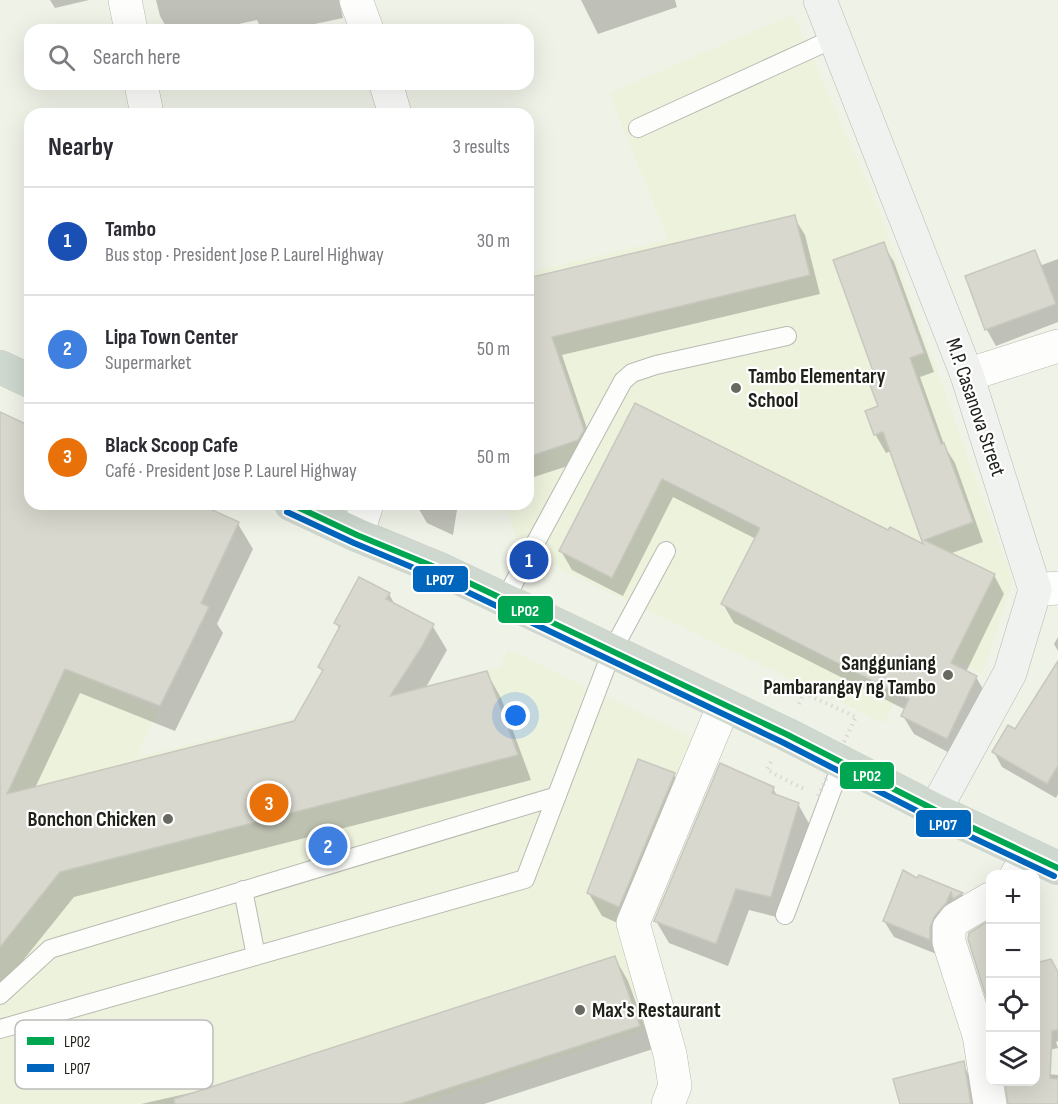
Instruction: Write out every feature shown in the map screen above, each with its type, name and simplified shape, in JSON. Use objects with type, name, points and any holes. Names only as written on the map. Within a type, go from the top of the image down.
[{"type":"highway","points":[[0,367],[24,378]]},
{"type":"highway","points":[[304,510],[442,570],[724,705],[935,810],[1035,866]]},
{"type":"street","points":[[125,0],[130,24]]},
{"type":"street","points":[[356,0],[364,24]]},
{"type":"street","name":"M.P. Casanova Street","points":[[820,0],[968,375],[1046,589],[1010,673],[935,810]]},
{"type":"street","points":[[142,90],[146,108]]},
{"type":"street","points":[[388,90],[393,108]]},
{"type":"street","points":[[968,375],[1058,346]]},
{"type":"street","points":[[357,535],[366,510]]},
{"type":"street","points":[[668,1104],[675,1086],[670,1054],[633,923],[724,705]]},
{"type":"street","points":[[986,902],[956,919],[949,928],[949,942],[979,1035],[990,1104]]},
{"type":"lane","points":[[638,128],[835,38]]},
{"type":"lane","points":[[504,601],[623,381],[632,373],[656,365],[787,336]]},
{"type":"lane","points":[[32,1020],[525,879],[612,651],[666,551]]},
{"type":"lane","points":[[785,915],[842,763]]},
{"type":"lane","points":[[0,995],[50,949],[557,796]]},
{"type":"lane","points":[[243,890],[256,956]]},
{"type":"lane","points":[[0,1029],[15,1025]]},
{"type":"path","points":[[804,693],[856,717],[818,796]]},
{"type":"path","points":[[767,770],[807,790]]},
{"type":"shaded area","name":"Tambo Elementary School","points":[[793,14],[874,197],[1013,581],[982,674],[926,646],[884,723],[520,550],[507,510],[534,510],[534,272],[668,239],[609,93]]},
{"type":"shaded area","points":[[0,572],[67,668],[158,711],[137,757],[500,667],[508,649],[702,742],[618,935],[649,1027],[419,1104],[0,1104]]},
{"type":"building","points":[[795,215],[810,275],[552,337],[584,430],[578,440],[534,455],[534,277]]},
{"type":"building","points":[[884,242],[924,353],[910,358],[941,444],[944,443],[973,522],[924,540],[995,574],[951,663],[977,676],[947,739],[901,716],[909,699],[721,604],[760,528],[662,479],[612,578],[559,551],[635,403],[888,530],[890,527],[923,544],[883,432],[874,435],[865,411],[878,406],[870,385],[877,382],[833,260]]},
{"type":"building","points":[[1035,250],[1056,304],[985,330],[965,276]]},
{"type":"building","points":[[0,412],[24,423],[24,510],[212,510],[239,522],[201,603],[209,607],[160,706],[65,669],[7,794],[294,721],[323,670],[318,667],[340,626],[334,623],[359,577],[390,593],[386,599],[434,624],[390,696],[487,671],[518,755],[60,872],[0,947]]},
{"type":"building","points":[[1058,661],[1058,766],[1047,784],[992,752],[1008,725],[1015,729]]},
{"type":"building","points":[[638,759],[675,773],[619,907],[587,893]]},
{"type":"building","points":[[720,763],[774,787],[772,793],[799,803],[771,897],[736,889],[716,944],[654,921]]},
{"type":"building","points":[[903,870],[917,878],[919,875],[963,893],[953,899],[951,892],[946,903],[934,917],[930,928],[930,940],[883,921]]},
{"type":"building","points":[[986,922],[986,997],[968,939],[969,933]]},
{"type":"building","points":[[615,956],[640,1026],[400,1104],[175,1104],[174,1099],[205,1089],[213,1089],[213,1086]]},
{"type":"building","points":[[1051,959],[1058,972],[1058,1030],[1052,1031],[1050,1078],[1058,1079],[1058,1104],[1008,1104],[1006,1086],[1040,1086],[1040,962]]},
{"type":"building","points":[[964,1061],[971,1104],[900,1104],[893,1079]]},
{"type":"transit line","name":"LP02","points":[[304,510],[442,570],[786,734],[935,810],[1058,868]]},
{"type":"transit line","name":"LP07","points":[[287,512],[438,578],[782,742],[931,818],[1054,876]]},
{"type":"place","name":"Tambo Elementary School","points":[[736,388]]},
{"type":"place","name":"Tambo","points":[[529,560]]},
{"type":"place","name":"Sangguniang Pambarangay ng Tambo","points":[[948,675]]},
{"type":"place","name":"Black Scoop Cafe","points":[[269,803]]},
{"type":"place","name":"Bonchon Chicken","points":[[168,819]]},
{"type":"place","name":"Lipa Town Center","points":[[328,846]]},
{"type":"place","name":"Max's Restaurant","points":[[580,1010]]}]
